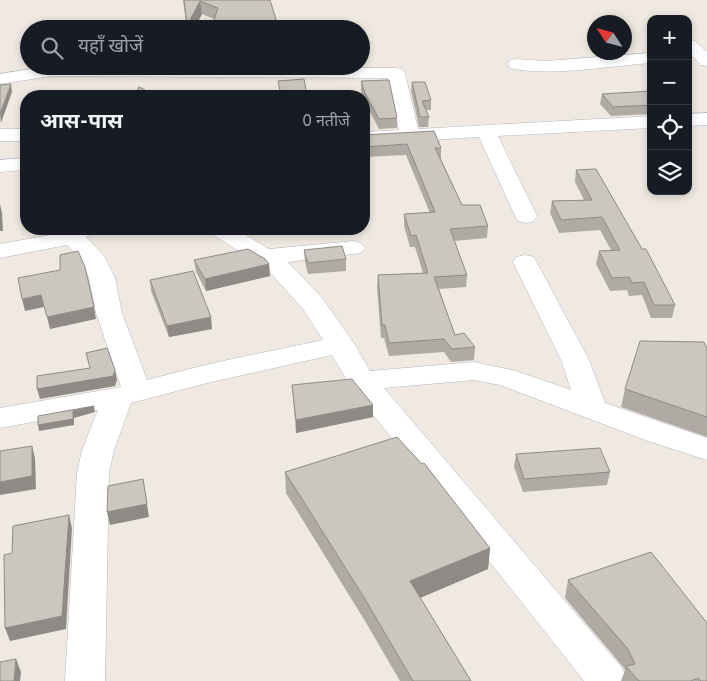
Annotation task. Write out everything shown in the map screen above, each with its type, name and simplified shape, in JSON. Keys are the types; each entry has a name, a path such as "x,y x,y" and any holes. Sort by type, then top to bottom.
{"street":[{"path":"632,49 647,48"},
{"path":"587,53 538,58 516,64 546,66 625,60"},
{"path":"632,59 647,58"},
{"path":"370,73 396,73 410,135"},
{"path":"0,79 23,75"},
{"path":"692,120 707,119"},
{"path":"370,138 647,122"},
{"path":"486,131 526,216"},
{"path":"0,135 20,135"},
{"path":"0,166 20,164"},
{"path":"0,251 56,241 71,235"},
{"path":"80,235 102,278 128,394 98,450 92,473 85,681"},
{"path":"229,235 276,264 314,305 362,381 608,681"},
{"path":"264,257 353,248"},
{"path":"525,262 575,360 592,409"},
{"path":"0,418 128,394 209,373 341,345"},
{"path":"362,381 474,371 506,377 707,449"}],"building":[{"path":"184,0 270,0 276,20 214,20 218,8 200,1 190,20 186,20"},
{"path":"304,79 306,90 280,90 278,81"},
{"path":"389,80 397,118 379,119 370,102 370,90 364,90 361,81"},
{"path":"412,82 425,82 431,100 422,101 429,117 420,117"},
{"path":"11,84 0,114 0,85"},
{"path":"647,91 647,105 613,107 602,94"},
{"path":"434,131 441,148 435,148 462,205 480,205 488,226 450,229 467,275 434,277 455,335 464,333 475,347 452,349 444,339 389,343 385,325 382,325 378,275 428,273 416,235 411,236 404,214 435,212 407,144 370,147 370,135"},
{"path":"596,169 642,249 646,249 675,305 654,305 644,282 632,283 629,277 612,278 599,251 620,250 602,217 561,220 552,201 592,200 576,170"},
{"path":"342,246 346,259 308,263 304,250"},
{"path":"248,249 265,259 269,264 205,279 194,260"},
{"path":"78,251 85,267 94,307 47,317 41,295 22,299 18,278 60,270 60,255"},
{"path":"193,271 211,317 167,326 150,280"},
{"path":"640,341 704,342 707,348 707,417 625,389"},
{"path":"107,348 115,370 113,376 37,389 37,376 90,368 86,353"},
{"path":"352,379 373,405 296,420 292,385"},
{"path":"94,406 73,411 73,419 38,425 38,416"},
{"path":"397,437 422,464 424,463 490,548 410,581 471,681 413,681 365,599 285,472"},
{"path":"32,446 32,476 0,482 0,451"},
{"path":"600,448 610,472 524,479 516,454"},
{"path":"143,479 147,504 107,512 108,486"},
{"path":"69,515 62,616 5,628 4,555 12,553 13,526"},
{"path":"651,552 707,623 707,681 701,681 698,678 691,681 639,681 626,666 635,664 628,649 568,580"},
{"path":"16,659 14,681 0,681 0,662"}]}
